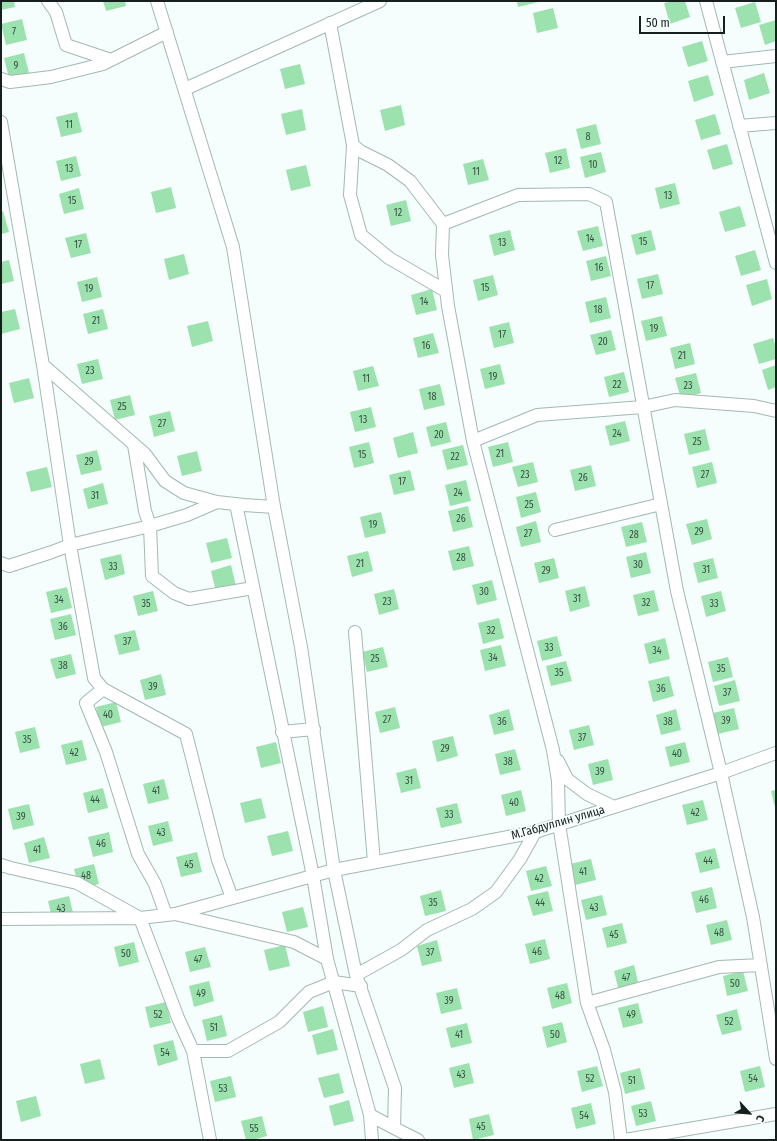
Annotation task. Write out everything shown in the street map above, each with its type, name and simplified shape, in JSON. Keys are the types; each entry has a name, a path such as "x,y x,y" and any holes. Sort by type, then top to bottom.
{"street":[{"path":"48,1 56,12 66,45 111,60"},
{"path":"157,1 233,247 274,507 302,647 334,870 356,975 395,1088 394,1128"},
{"path":"184,89 380,1"},
{"path":"706,1 776,263"},
{"path":"330,23 353,145 350,195 361,235 389,258 446,291"},
{"path":"1,79 10,82 51,77 103,64 167,32"},
{"path":"722,62 776,56"},
{"path":"1,122 4,154 43,365 70,545 94,678 103,689 186,734 218,860 232,898"},
{"path":"739,126 776,123"},
{"path":"353,145 360,152 388,164 410,181 443,224 442,255 446,291 473,441 553,750 558,781 559,824 587,1003 604,1050 615,1092 621,1140"},
{"path":"443,224 518,195 589,194 606,202 677,591 721,773 753,917 776,1059"},
{"path":"43,365 144,454 165,481 184,493 217,502 274,507"},
{"path":"473,441 537,415 643,407 675,400 754,406 776,411"},
{"path":"134,445 145,511 150,526 152,576 174,593 188,599 253,588"},
{"path":"1,563 9,566 70,545 150,526 187,515 217,502"},
{"path":"236,504 313,876 327,960 370,1114 372,1140"},
{"path":"555,530 661,504"},
{"path":"355,632 374,862"},
{"path":"103,689 86,703 106,752 138,854 170,915"},
{"path":"282,732 314,729"},
{"path":"553,750 567,779 587,794 614,807"},
{"name":"М.Габдуллин улица","path":"170,915 334,870 535,832 721,773 776,753"},
{"path":"356,975 401,950 427,930 472,909 496,892 520,859 535,832"},
{"path":"1,865 77,883 140,918 178,1018 193,1051 210,1140"},
{"path":"2,918 140,918 170,915 294,942 327,960"},
{"path":"587,1003 720,967 761,966"},
{"path":"193,1051 228,1051 280,1022 309,992 334,982 361,986"},
{"path":"370,1114 418,1140"},
{"path":"625,1140 776,1114"}],"building":[{"path":"1,1 14,1 15,7 1,10"},
{"path":"103,1 125,1 126,6 106,11"},
{"path":"517,1 538,1 538,2 518,7"},
{"path":"672,1 685,1 690,17 670,24 664,3"},
{"path":"755,2 761,22 741,28 735,8"},
{"path":"553,8 558,28 537,33 533,13"},
{"path":"22,19 27,40 6,45 1,24"},
{"path":"776,20 776,41 765,45 759,25"},
{"path":"702,41 708,61 688,67 682,47"},
{"path":"24,53 29,73 9,78 4,58"},
{"path":"300,64 305,84 285,89 280,69"},
{"path":"764,73 770,93 749,100 744,80"},
{"path":"708,75 714,95 694,102 688,81"},
{"path":"401,105 405,125 385,131 380,110"},
{"path":"302,109 306,130 286,135 281,114"},
{"path":"77,112 82,132 61,137 56,117"},
{"path":"715,114 721,134 701,140 695,120"},
{"path":"596,124 601,144 581,149 576,129"},
{"path":"727,144 733,164 713,170 707,150"},
{"path":"566,148 570,168 550,173 545,153"},
{"path":"601,152 606,172 585,178 580,157"},
{"path":"76,156 81,176 61,181 56,161"},
{"path":"483,159 489,180 468,185 463,164"},
{"path":"306,165 311,186 291,191 286,170"},
{"path":"675,183 680,204 660,209 655,188"},
{"path":"171,187 176,208 156,213 151,192"},
{"path":"79,188 84,209 64,214 59,194"},
{"path":"406,200 411,221 391,226 386,205"},
{"path":"740,206 746,226 725,232 719,212"},
{"path":"3,211 9,232 1,234 1,212"},
{"path":"598,226 603,246 583,251 577,231"},
{"path":"510,230 515,250 494,256 489,235"},
{"path":"651,230 656,250 636,255 631,235"},
{"path":"86,233 91,253 71,258 65,238"},
{"path":"755,250 761,270 741,276 735,256"},
{"path":"184,254 189,274 169,280 164,259"},
{"path":"606,256 611,276 591,281 586,261"},
{"path":"9,260 14,281 1,284 1,262"},
{"path":"658,274 663,294 642,299 637,279"},
{"path":"493,275 498,295 478,301 473,280"},
{"path":"97,277 102,297 82,302 77,282"},
{"path":"767,279 772,299 752,306 746,285"},
{"path":"432,289 437,310 416,315 411,295"},
{"path":"606,297 611,318 590,323 585,302"},
{"path":"15,309 20,329 1,334 1,312"},
{"path":"103,309 108,329 88,334 83,314"},
{"path":"662,316 667,336 646,341 641,321"},
{"path":"208,321 213,341 192,347 187,326"},
{"path":"509,322 514,343 494,348 489,327"},
{"path":"611,330 616,350 596,355 590,335"},
{"path":"433,333 439,353 418,358 413,338"},
{"path":"773,338 776,347 776,359 759,364 753,344"},
{"path":"690,343 695,364 675,369 670,348"},
{"path":"98,359 103,379 82,384 77,364"},
{"path":"500,364 505,384 485,389 480,369"},
{"path":"776,365 776,387 768,390 762,370"},
{"path":"373,366 379,386 358,391 353,371"},
{"path":"624,372 629,392 609,397 604,377"},
{"path":"696,373 701,393 681,399 675,378"},
{"path":"29,378 34,398 14,403 9,383"},
{"path":"440,384 445,405 424,410 419,389"},
{"path":"130,395 135,415 115,420 110,400"},
{"path":"371,407 376,427 355,432 350,412"},
{"path":"170,411 175,431 154,437 149,416"},
{"path":"625,421 630,441 610,446 605,426"},
{"path":"446,422 451,442 431,447 426,427"},
{"path":"705,429 710,450 689,455 684,434"},
{"path":"413,432 418,453 398,458 393,438"},
{"path":"369,442 374,463 354,468 349,447"},
{"path":"508,442 513,462 493,467 488,447"},
{"path":"463,445 468,465 447,470 442,450"},
{"path":"97,450 102,470 81,475 76,455"},
{"path":"197,451 202,471 182,476 177,456"},
{"path":"533,462 538,482 518,487 512,467"},
{"path":"712,462 717,483 697,488 692,467"},
{"path":"591,465 596,486 575,491 570,470"},
{"path":"47,467 52,487 31,492 26,472"},
{"path":"410,470 415,490 394,495 389,475"},
{"path":"466,480 471,501 450,506 445,485"},
{"path":"103,483 108,504 88,509 83,489"},
{"path":"536,492 541,512 521,518 516,497"},
{"path":"468,506 473,527 453,532 448,511"},
{"path":"381,512 386,533 365,538 360,517"},
{"path":"707,519 712,539 692,545 686,524"},
{"path":"536,521 541,542 521,547 516,527"},
{"path":"642,522 647,542 626,547 621,527"},
{"path":"227,538 232,558 211,563 206,543"},
{"path":"469,546 474,566 453,571 448,551"},
{"path":"368,551 373,571 352,577 347,556"},
{"path":"646,552 651,573 631,578 626,557"},
{"path":"121,554 125,574 105,580 100,559"},
{"path":"554,558 559,578 539,583 534,563"},
{"path":"713,558 718,578 698,583 693,563"},
{"path":"231,565 236,586 216,591 211,571"},
{"path":"492,580 497,600 477,605 472,585"},
{"path":"585,586 590,606 570,612 565,591"},
{"path":"67,587 72,608 51,613 46,592"},
{"path":"394,589 399,609 379,615 374,594"},
{"path":"654,590 659,611 638,616 633,595"},
{"path":"153,591 158,611 138,616 133,596"},
{"path":"721,591 726,611 706,617 701,596"},
{"path":"71,614 76,635 55,640 50,619"},
{"path":"499,618 504,638 483,644 478,623"},
{"path":"135,630 140,650 119,655 114,635"},
{"path":"557,636 562,656 542,661 537,641"},
{"path":"665,638 670,659 649,664 644,644"},
{"path":"501,645 506,666 485,671 480,650"},
{"path":"383,647 388,667 367,672 362,652"},
{"path":"71,654 76,674 56,679 50,659"},
{"path":"728,657 733,677 713,682 708,662"},
{"path":"566,661 572,681 551,686 546,666"},
{"path":"161,674 166,695 145,700 140,680"},
{"path":"669,676 674,696 653,702 648,681"},
{"path":"735,680 740,701 719,706 714,686"},
{"path":"116,702 121,722 101,727 96,707"},
{"path":"395,707 400,728 380,733 375,712"},
{"path":"734,708 739,729 718,734 713,713"},
{"path":"509,709 514,730 494,735 489,715"},
{"path":"676,709 681,730 661,735 656,715"},
{"path":"589,725 594,745 574,750 569,730"},
{"path":"35,727 40,748 20,753 15,732"},
{"path":"453,736 458,756 437,762 432,741"},
{"path":"82,740 87,760 66,765 61,745"},
{"path":"276,742 281,763 261,768 256,747"},
{"path":"685,742 690,762 670,767 665,747"},
{"path":"515,749 521,770 500,775 495,754"},
{"path":"608,759 613,780 593,785 588,764"},
{"path":"416,768 421,788 401,793 396,773"},
{"path":"164,779 169,799 148,804 143,784"},
{"path":"103,788 108,808 88,813 83,793"},
{"path":"521,790 526,811 506,816 501,795"},
{"path":"776,790 776,807 775,807 771,791"},
{"path":"261,798 266,818 245,823 240,803"},
{"path":"703,800 708,820 687,825 682,805"},
{"path":"457,803 462,823 441,828 436,808"},
{"path":"29,804 34,825 13,830 8,809"},
{"path":"168,821 173,841 153,846 148,826"},
{"path":"288,831 293,851 272,856 267,836"},
{"path":"109,832 113,852 93,857 88,837"},
{"path":"44,837 50,858 29,863 24,843"},
{"path":"715,848 720,868 700,873 695,853"},
{"path":"197,852 202,872 181,877 176,857"},
{"path":"591,859 596,880 575,885 570,864"},
{"path":"94,864 99,884 79,889 74,869"},
{"path":"546,866 552,886 531,891 526,871"},
{"path":"712,887 717,908 696,913 691,892"},
{"path":"441,890 446,911 425,916 420,896"},
{"path":"548,891 553,911 533,916 527,896"},
{"path":"602,895 607,915 586,920 581,900"},
{"path":"69,896 74,917 53,922 48,901"},
{"path":"303,907 308,927 287,932 282,912"},
{"path":"727,920 732,940 711,945 706,925"},
{"path":"622,923 627,943 607,948 602,928"},
{"path":"545,939 550,959 530,964 525,944"},
{"path":"437,940 442,961 422,966 417,946"},
{"path":"134,942 139,962 119,967 114,947"},
{"path":"285,945 290,966 269,971 264,950"},
{"path":"205,947 211,967 190,972 185,952"},
{"path":"634,965 639,986 619,991 614,971"},
{"path":"743,971 748,991 727,996 723,976"},
{"path":"209,981 214,1001 194,1007 189,986"},
{"path":"567,983 572,1003 552,1009 547,988"},
{"path":"457,988 462,1009 441,1014 436,993"},
{"path":"166,1002 171,1023 150,1028 145,1007"},
{"path":"638,1003 643,1023 623,1028 618,1008"},
{"path":"323,1006 328,1027 308,1032 303,1012"},
{"path":"737,1009 742,1030 722,1035 716,1015"},
{"path":"222,1015 227,1036 207,1041 202,1020"},
{"path":"562,1022 567,1042 547,1048 542,1027"},
{"path":"467,1023 472,1043 451,1048 446,1028"},
{"path":"333,1029 338,1050 317,1055 312,1035"},
{"path":"173,1040 178,1060 158,1066 153,1045"},
{"path":"100,1059 105,1079 85,1084 80,1064"},
{"path":"469,1063 474,1083 454,1088 449,1068"},
{"path":"597,1066 603,1086 582,1092 577,1071"},
{"path":"760,1066 765,1087 745,1092 740,1071"},
{"path":"640,1068 645,1089 625,1094 620,1073"},
{"path":"339,1073 344,1093 324,1098 318,1078"},
{"path":"231,1076 236,1097 215,1102 210,1081"},
{"path":"36,1096 41,1116 21,1122 16,1101"},
{"path":"349,1100 354,1121 334,1126 329,1106"},
{"path":"651,1101 656,1121 636,1126 631,1106"},
{"path":"591,1103 596,1124 576,1129 571,1108"},
{"path":"489,1114 494,1135 473,1140 469,1119"},
{"path":"262,1116 267,1136 253,1140 246,1140 241,1121"}]}
